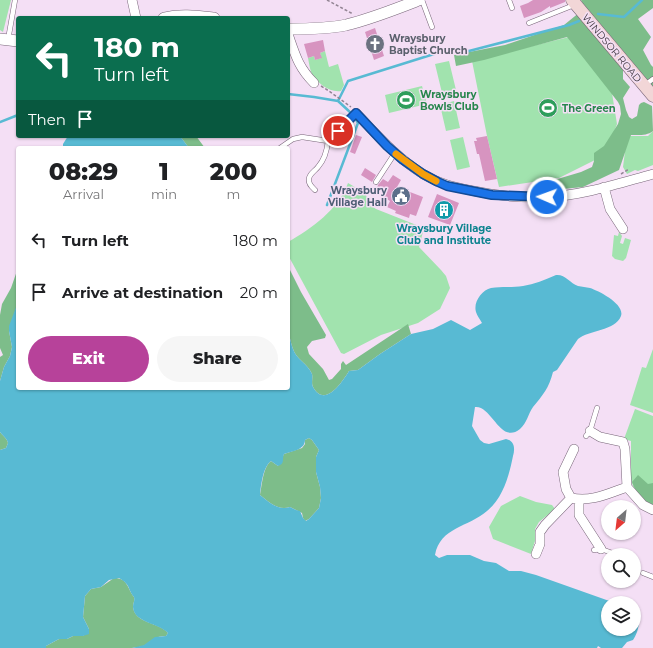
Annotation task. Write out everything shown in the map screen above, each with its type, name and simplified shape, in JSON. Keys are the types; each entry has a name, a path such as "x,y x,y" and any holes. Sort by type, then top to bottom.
{"main road":[{"name":"WINDSOR ROAD","path":"574,2 648,82 653,96"}],"street":[{"path":"132,0 136,16"},
{"path":"290,29 314,29 346,25 420,0"},
{"path":"175,16 201,16"},
{"path":"290,40 297,59 305,74 314,83"},
{"path":"356,113 395,153 423,174 442,184 492,195 547,197 592,190 653,174"},
{"path":"604,187 610,209 623,229"},
{"path":"588,434 622,442 625,450 627,487 643,505 653,510"},
{"path":"574,449 563,472 566,489 575,498 583,500 600,497 627,487"},
{"path":"540,549 540,532 545,524 575,498"},
{"path":"575,498 579,515 598,550"}],"lane":[{"path":"8,40 16,0"},
{"path":"420,0 432,27"},
{"path":"509,0 512,8"},
{"path":"529,23 574,2"},
{"path":"315,190 308,180 309,176 324,158 327,151 328,141 356,113"},
{"path":"283,146 293,139 302,137 328,141"},
{"path":"376,182 395,153"},
{"path":"588,434 598,408"},
{"path":"643,573 653,577"}],"path":[{"path":"327,0 364,19"},
{"path":"314,83 335,94 356,113"}],"green space":[{"path":"0,0 11,0 3,32 0,30"},
{"path":"581,0 653,0 653,8 638,19 651,37 643,50 653,67 653,89 623,67 623,79 630,87 623,98 629,117 632,119 637,116 639,105 641,103 644,102 652,106 653,131 651,133 631,135 619,170 583,187 543,191 534,186 581,172 592,167 594,153 604,146 618,124 621,114 618,102 567,37 484,60 456,66 454,55 505,45 564,25 585,8"},
{"name":"The Green","path":"569,37 612,93 617,124 605,155 559,178 499,187 472,61"},
{"path":"325,51 329,67 338,64 344,85 341,91 324,87 317,81 311,72 308,58 314,56 315,60 321,58 320,53"},
{"path":"449,61 456,90 442,93 435,64"},
{"name":"Wraysbury Bowls Club","path":"422,86 427,104 389,113 385,95"},
{"path":"454,101 460,128 446,131 440,105"},
{"path":"653,131 653,165 627,174 623,167 627,136 648,136"},
{"path":"463,137 470,167 457,170 450,140"},
{"path":"182,138 198,138 204,146 188,146"},
{"path":"348,183 365,193 370,205 376,209 424,228 419,247 446,276 450,288 440,309 418,323 381,335 344,354 341,353 290,259 290,241 306,231 331,210 344,192"},
{"path":"619,232 622,236 620,243 623,244 625,238 631,240 626,258 623,261 615,259 612,256 614,235 618,236"},
{"path":"290,270 326,335 325,338 312,341 307,347 309,354 323,369 329,380 332,379 341,369 341,364 343,361 346,365 408,324 411,334 358,370 349,371 343,381 333,391 323,395 318,393 313,387 312,374 310,370 297,356 290,339"},
{"path":"16,274 16,308 9,331 12,347 0,381 0,357 3,355 0,348 0,315 2,304 11,288"},
{"path":"653,349 653,413 630,405 642,367 646,368"},
{"path":"635,409 653,416 653,505 634,489 631,480 631,441 624,439"},
{"path":"0,432 6,438 8,443 6,448 0,450"},
{"path":"309,438 319,450 316,457 316,472 321,498 319,508 309,519 305,521 302,513 290,507 278,507 260,495 263,476 268,464 271,461 278,466 284,454 302,448 305,444 305,440"},
{"path":"638,475 648,484 653,483 653,505 643,499 632,482"},
{"path":"520,496 536,502 552,505 555,509 539,522 535,529 535,541 531,554 493,539 489,527 501,506"},
{"path":"114,578 119,578 127,584 134,597 133,607 138,617 164,629 168,633 166,636 157,638 144,646 132,648 46,648 46,646 59,639 67,639 73,636 83,636 89,629 83,617 85,596 91,589 101,587"}],"water":[{"path":"67,138 182,138 188,146 63,146"},
{"path":"559,275 565,277 575,285 590,288 605,295 619,307 621,316 613,325 578,339 557,370 553,372 550,383 520,429 513,433 507,432 501,429 481,408 475,407 472,426 480,440 489,444 506,439 513,443 514,451 510,471 501,493 493,506 480,516 449,533 438,546 435,555 439,558 447,555 470,555 484,561 496,563 509,571 521,571 536,575 601,598 601,636 635,636 633,640 627,642 622,648 601,648 598,646 597,648 132,648 144,645 155,637 166,636 168,633 159,627 142,620 134,612 134,597 127,585 119,578 109,580 101,587 91,589 85,596 83,617 89,629 89,634 83,636 73,636 67,639 59,639 46,646 46,648 0,648 0,450 6,448 8,443 6,438 0,432 0,381 12,347 9,326 16,307 16,390 290,390 290,339 295,353 308,367 312,374 313,387 318,393 323,395 333,391 343,381 349,371 358,370 411,334 433,329 451,320 470,330 482,323 476,313 475,308 479,297 484,291 495,287 523,286","holes":["309,438 319,450 316,457 316,472 321,498 319,508 309,519 306,521 300,511 290,507 278,507 260,495 263,476 266,467 271,461 278,466 280,465 284,454 300,448 303,446 305,440"]}],"building":[{"path":"533,0 565,0 565,2 550,8 550,6 541,12 524,18 520,6"},
{"name":"Wraysbury Baptist Church","path":"375,28 384,56 374,60 365,32"},
{"path":"323,40 325,51 320,53 322,58 315,60 314,56 308,58 304,44"},
{"path":"356,135 362,137 355,154 350,152"},
{"path":"487,136 497,179 485,181 479,154 477,154 474,141 477,141 476,138"},
{"path":"365,168 376,175 372,182 361,175"},
{"name":"Wraysbury Village Hall","path":"393,175 401,180 397,187 423,197 416,216 410,214 409,218 395,213 396,211 387,207 390,201 380,195 383,191 377,188 378,185 383,179 388,182"},
{"name":"Wraysbury Village Club and Institute","path":"437,194 459,203 450,225 428,217"}],"waterway":[{"path":"598,14 624,17 642,0"},
{"path":"338,101 348,81 450,49 469,51 569,25 579,21"},
{"path":"290,94 338,101 351,113"},
{"path":"0,122 16,116"},
{"path":"327,205 358,123 355,118"}],"slow traffic":[{"path":"396,154 423,174 436,181"}],"place":[{"name":"Wraysbury Baptist Church","path":"375,44"},
{"name":"Wraysbury Bowls Club","path":"406,100"},
{"name":"The Green","path":"548,108"},
{"name":"Wraysbury Village Hall","path":"401,196"},
{"name":"Wraysbury Village Club and Institute","path":"444,210"}],"route":[{"path":"338,131 356,113 387,146 403,160 423,174 447,186 492,195 547,197"}]}
